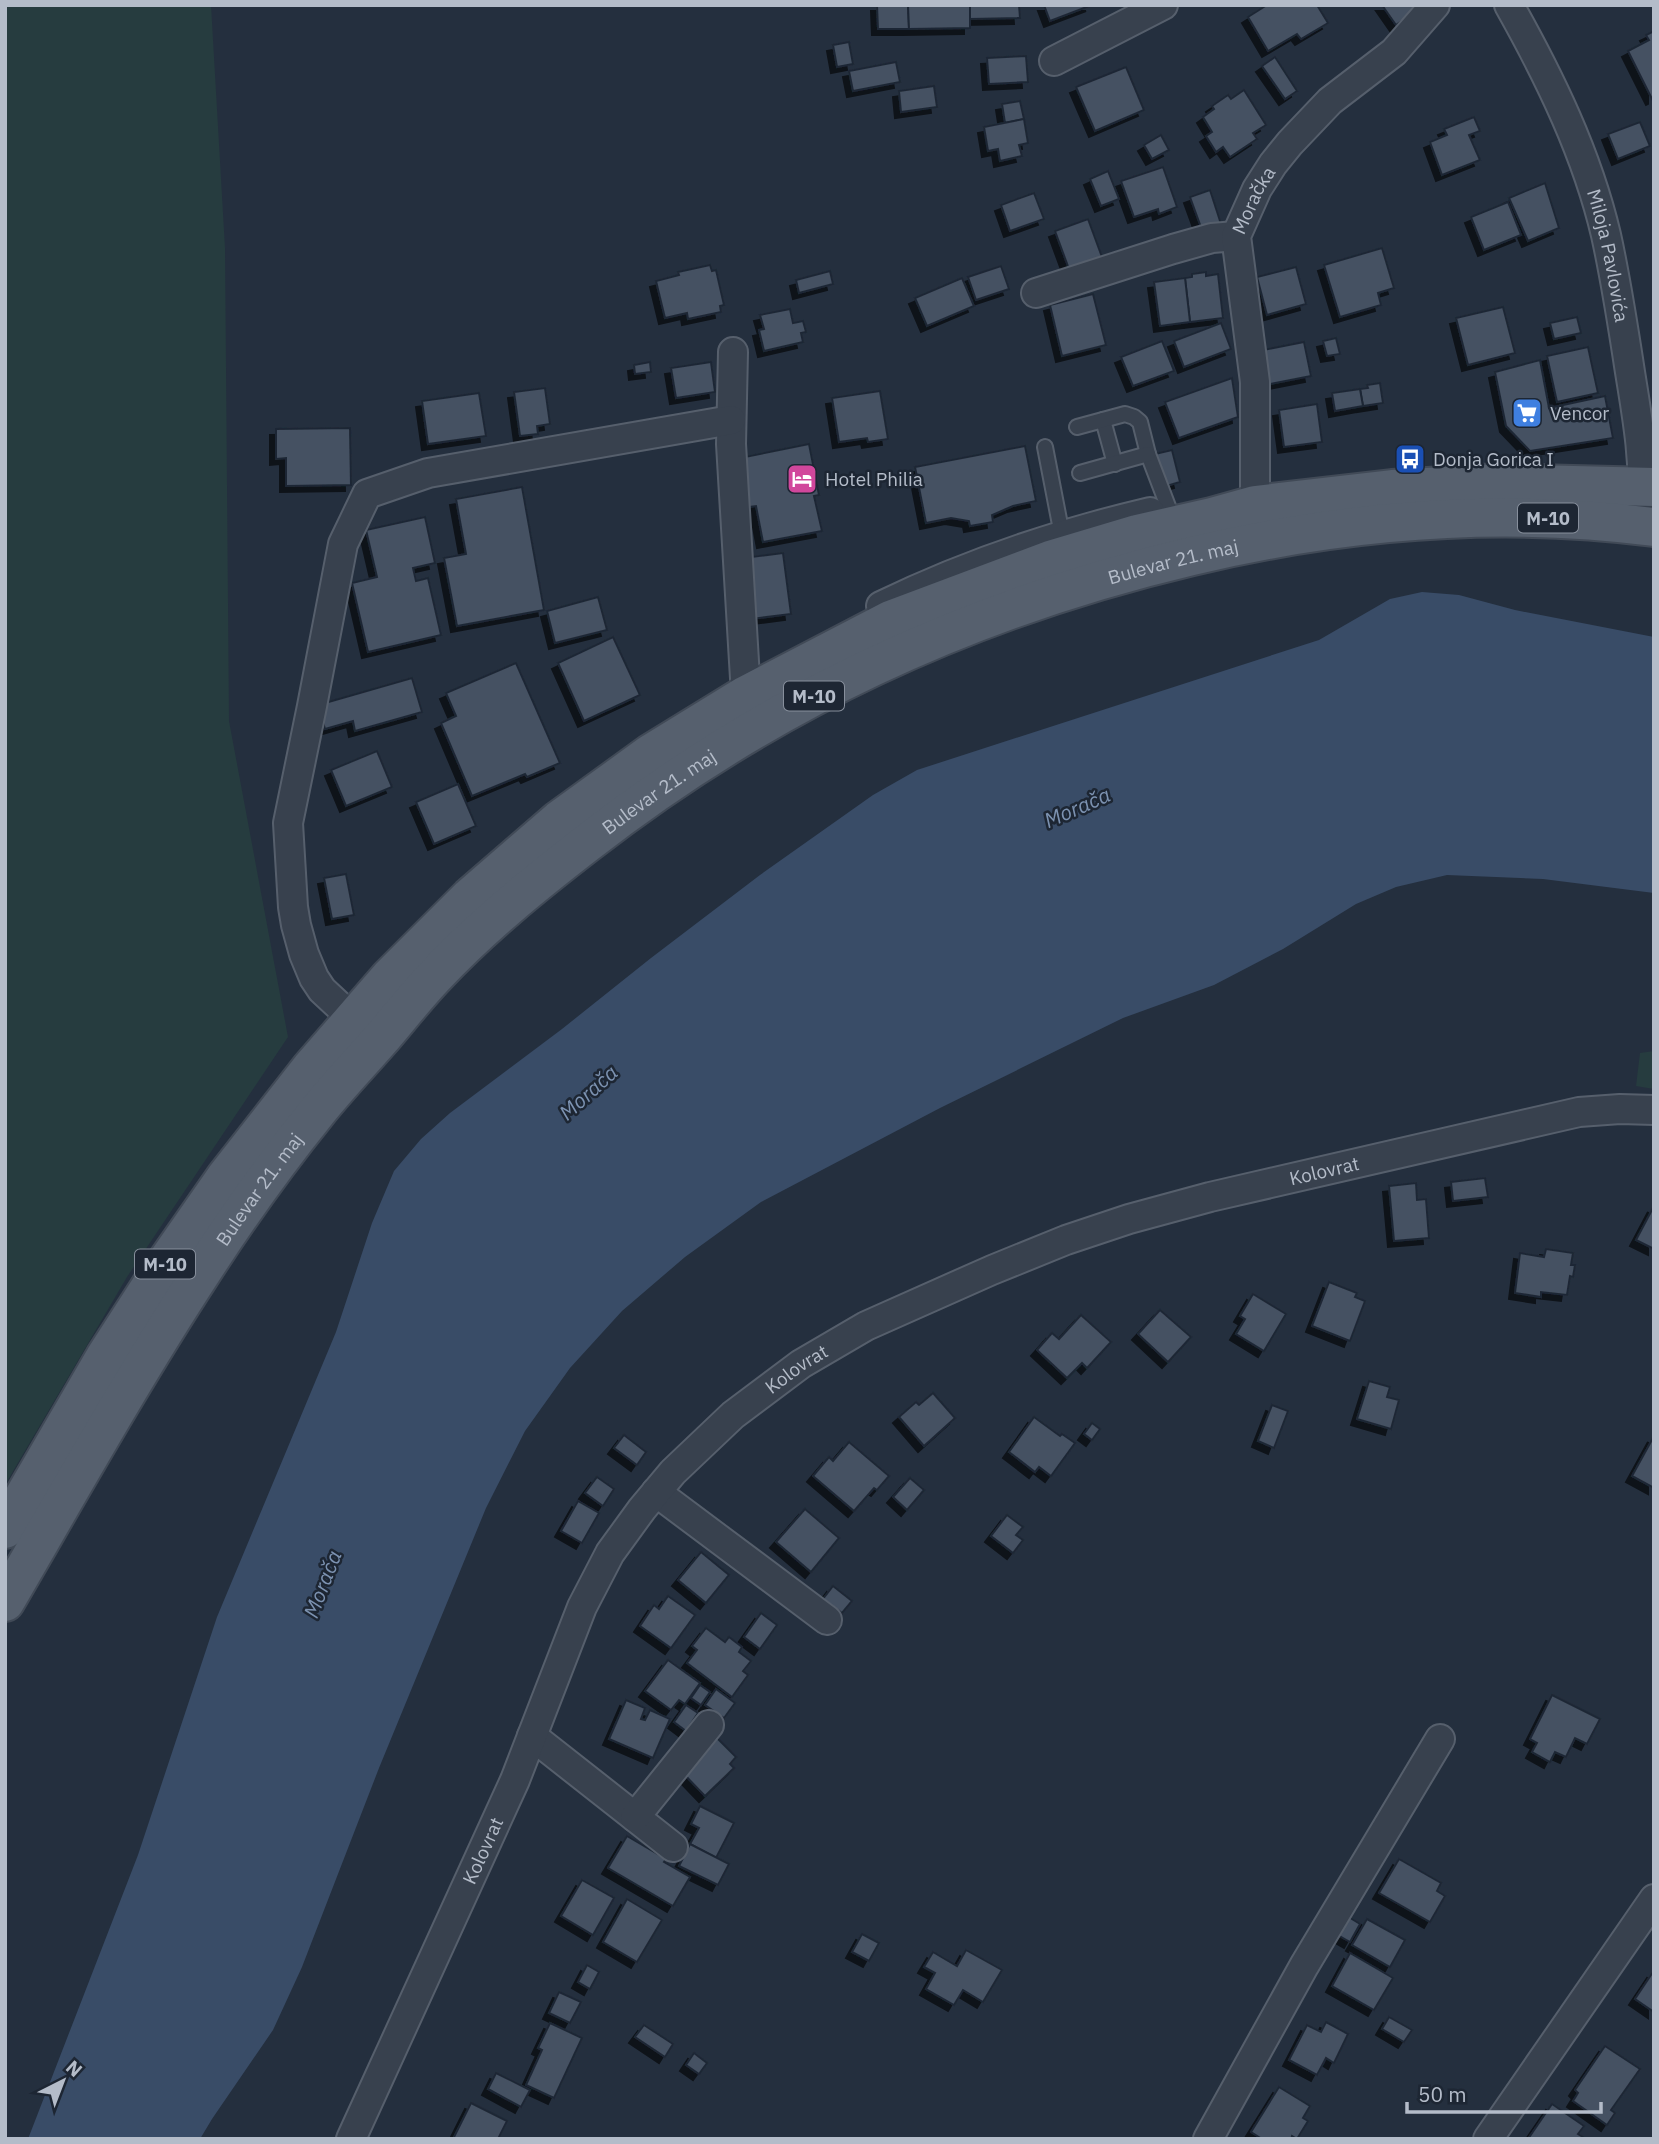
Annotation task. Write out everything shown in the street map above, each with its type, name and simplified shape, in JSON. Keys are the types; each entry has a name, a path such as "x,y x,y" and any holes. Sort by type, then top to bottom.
{"main road":[{"name":"Bulevar 21. maj","path":"5,1602 202,1271 318,1110 365,1031 390,977 470,897 559,820 746,685 924,606 1050,560 1137,534 1255,505 1437,485 1535,483 1648,486"},
{"name":"Bulevar 21. maj","path":"5,1529 105,1357 163,1267 271,1117 365,1031 425,987 472,938 545,874 631,809 718,750 845,679 950,632 1083,584 1224,548 1306,533 1396,522 1493,516 1647,526"}],"street":[{"path":"1054,61 1163,5"},
{"name":"Moračka","path":"1255,505 1255,382 1236,236 1257,189 1273,163 1290,143 1330,101 1394,51 1434,5"},
{"name":"Miloja Pavlovića","path":"1509,5 1561,105 1600,212 1622,319 1648,486 1647,526"},
{"path":"1036,293 1172,249 1212,238 1236,236"},
{"path":"733,352 731,444 746,685"},
{"path":"365,1031 322,990 304,954 293,907 288,822 343,544 367,494 428,473 731,420"},
{"path":"746,685 798,647 902,596 990,559 1062,535 1169,509 1197,511 1212,517"},
{"name":"Kolovrat","path":"351,2139 515,1780 588,1596 610,1553 656,1492 697,1447 766,1388 833,1343 866,1326 992,1270 1066,1240 1129,1219 1210,1197 1579,1112 1654,1110"},
{"path":"656,1492 827,1620"},
{"path":"635,1817 709,1725"},
{"path":"532,1736 673,1847"},
{"path":"1208,2139 1304,1966 1440,1739"},
{"path":"1488,2139 1654,1899"}],"lane":[{"path":"1077,427 1125,414 1140,422 1148,454 1169,509"},
{"path":"1103,420 1115,464"},
{"path":"1045,447 1062,535"},
{"path":"1080,473 1148,454"}],"green space":[{"path":"5,5 211,5 225,248 229,721 288,1037 127,1277 5,1485"},
{"path":"1654,1051 1654,1089 1636,1086 1640,1053"}],"water":[{"name":"Morača","path":"1422,592 1459,595 1515,610 1654,637 1654,893 1543,879 1447,875 1396,887 1356,904 1283,949 1214,985 1123,1018 940,1108 761,1202 685,1257 622,1311 570,1368 525,1431 486,1508 379,1768 302,1967 273,2030 200,2139 28,2139 138,1855 217,1617 336,1332 372,1223 394,1171 421,1139 450,1113 760,875 873,795 917,770 1319,640 1390,599"}],"building":[{"path":"877,5 908,5 909,29 878,29"},
{"path":"908,5 970,5 970,28 909,29"},
{"path":"970,5 1019,5 1020,18 970,19"},
{"path":"1044,5 1092,5 1050,21"},
{"path":"1267,5 1317,5 1328,23 1301,39 1297,34 1268,51 1248,17"},
{"path":"1382,5 1415,5 1418,9 1396,25"},
{"path":"1654,31 1652,99 1628,51 1649,40 1646,35"},
{"path":"849,42 853,64 837,67 833,45"},
{"path":"1026,56 1028,82 989,84 987,58"},
{"path":"1275,57 1297,91 1285,99 1262,66"},
{"path":"896,62 900,82 853,91 849,71"},
{"path":"1126,67 1144,110 1095,131 1076,87"},
{"path":"934,86 937,107 901,112 899,91"},
{"path":"1244,90 1266,125 1253,133 1257,139 1230,157 1223,147 1216,152 1206,136 1212,132 1203,117 1214,109 1212,106 1228,95 1231,99"},
{"path":"1020,101 1024,119 1005,123 1002,104"},
{"path":"1474,117 1480,131 1469,135 1480,160 1442,175 1430,142 1447,135 1444,129"},
{"path":"1024,119 1028,143 1019,145 1022,156 1000,161 998,149 988,151 984,127"},
{"path":"1640,122 1650,146 1618,159 1608,134"},
{"path":"1161,135 1169,150 1152,159 1144,145"},
{"path":"1163,167 1177,207 1159,214 1158,209 1134,217 1121,181"},
{"path":"1108,171 1119,199 1101,206 1090,179"},
{"path":"1545,183 1559,228 1528,241 1509,198"},
{"path":"1210,190 1221,224 1202,230 1190,197"},
{"path":"1034,193 1044,219 1010,231 1001,205"},
{"path":"1508,202 1521,235 1484,250 1471,217"},
{"path":"1088,219 1102,257 1069,269 1055,231"},
{"path":"1382,248 1394,288 1378,293 1381,305 1340,317 1324,265"},
{"path":"710,265 712,271 716,270 724,305 720,306 721,312 688,319 687,313 665,318 656,281 679,275 678,272"},
{"path":"1001,266 1009,289 976,300 968,277"},
{"path":"1296,267 1306,304 1267,315 1257,277"},
{"path":"830,271 833,284 799,293 796,280"},
{"path":"1206,272 1206,276 1218,274 1223,318 1190,322 1185,278"},
{"path":"962,278 974,306 927,326 915,298"},
{"path":"1185,278 1190,322 1160,326 1154,282"},
{"path":"1093,294 1106,345 1062,356 1050,305"},
{"path":"1503,307 1515,353 1468,365 1456,318"},
{"path":"790,309 793,323 803,321 806,332 801,333 803,342 764,351 759,330 764,329 760,315"},
{"path":"1577,317 1581,333 1554,339 1550,323"},
{"path":"1221,323 1231,349 1184,367 1174,341"},
{"path":"1336,338 1340,354 1327,356 1323,341"},
{"path":"1162,341 1174,371 1133,386 1121,357"},
{"path":"1304,342 1311,376 1270,384 1263,350"},
{"path":"1588,347 1598,393 1557,402 1547,356"},
{"path":"1540,360 1549,408 1605,396 1613,438 1530,451 1506,426 1495,372"},
{"path":"650,362 651,372 635,374 634,365"},
{"path":"711,362 715,392 676,398 671,368"},
{"path":"1232,378 1238,417 1179,438 1165,402"},
{"path":"1380,383 1383,403 1363,406 1360,389"},
{"path":"545,388 550,424 537,426 538,434 520,436 514,392"},
{"path":"1360,389 1363,406 1335,411 1332,393"},
{"path":"880,391 888,439 868,442 867,438 839,442 832,398"},
{"path":"479,393 486,436 428,444 422,401"},
{"path":"1317,404 1322,442 1284,447 1279,410"},
{"path":"350,428 351,485 286,486 286,458 276,459 276,429"},
{"path":"809,444 819,495 814,496 822,531 763,542 756,506 749,507 740,458"},
{"path":"1025,446 1036,501 1013,506 992,515 993,522 970,526 969,521 951,518 926,523 915,467"},
{"path":"1172,450 1180,482 1163,487 1155,454"},
{"path":"522,487 544,610 457,626 444,558 466,554 456,499"},
{"path":"425,517 435,563 413,568 416,581 428,578 441,635 368,652 352,583 377,577 366,530"},
{"path":"783,553 791,614 751,619 743,558"},
{"path":"598,597 607,630 555,643 547,611"},
{"path":"613,637 640,695 584,721 558,663"},
{"path":"516,663 560,763 472,796 441,723 456,716 446,693"},
{"path":"412,678 422,712 355,731 353,721 325,729 318,705"},
{"path":"377,751 392,787 346,806 331,770"},
{"path":"458,784 476,826 434,844 416,802"},
{"path":"346,874 354,915 332,919 324,878"},
{"path":"1485,1178 1488,1197 1453,1201 1451,1182"},
{"path":"1416,1183 1417,1200 1426,1199 1429,1238 1394,1241 1389,1186"},
{"path":"1654,1206 1654,1249 1636,1240"},
{"path":"1546,1249 1573,1253 1571,1265 1575,1265 1567,1295 1541,1292 1541,1297 1515,1293 1520,1253 1544,1257"},
{"path":"1329,1282 1357,1293 1355,1297 1365,1301 1350,1341 1312,1326"},
{"path":"1253,1294 1286,1314 1264,1351 1236,1334 1245,1319 1240,1316"},
{"path":"1160,1310 1191,1337 1168,1362 1138,1334"},
{"path":"1081,1315 1111,1342 1087,1368 1082,1363 1067,1378 1037,1350 1052,1333 1059,1339"},
{"path":"1369,1381 1390,1387 1387,1397 1399,1400 1391,1429 1357,1419"},
{"path":"933,1393 955,1418 924,1446 899,1417 916,1402 919,1405"},
{"path":"1272,1405 1288,1411 1274,1448 1258,1441"},
{"path":"1034,1417 1060,1436 1062,1434 1075,1443 1051,1476 1039,1467 1035,1472 1009,1452"},
{"path":"1092,1423 1100,1429 1092,1440 1084,1434"},
{"path":"624,1435 646,1452 637,1465 614,1448"},
{"path":"1654,1436 1654,1488 1632,1476"},
{"path":"849,1442 889,1476 877,1490 874,1488 854,1511 813,1476 829,1457 833,1461"},
{"path":"597,1477 614,1489 603,1506 585,1493"},
{"path":"910,1478 924,1490 907,1510 893,1497"},
{"path":"578,1501 599,1513 582,1543 561,1531"},
{"path":"805,1509 839,1538 811,1572 776,1542"},
{"path":"1007,1515 1023,1527 1016,1535 1023,1540 1013,1553 991,1536"},
{"path":"701,1552 729,1575 706,1603 678,1580"},
{"path":"833,1586 852,1601 842,1613 823,1599"},
{"path":"668,1596 695,1615 671,1648 640,1626 654,1605 659,1609"},
{"path":"761,1613 777,1625 760,1649 744,1637"},
{"path":"706,1628 725,1642 729,1637 742,1647 739,1652 751,1661 743,1671 748,1675 732,1697 687,1663 697,1650 692,1646"},
{"path":"668,1660 700,1683 685,1704 679,1700 671,1710 645,1691"},
{"path":"700,1685 710,1692 701,1705 691,1698"},
{"path":"716,1689 735,1703 724,1718 705,1705"},
{"path":"1552,1695 1600,1719 1587,1744 1575,1738 1566,1757 1555,1752 1550,1762 1532,1752 1537,1743 1530,1739"},
{"path":"626,1700 645,1708 641,1719 645,1720 650,1710 670,1719 653,1758 609,1739"},
{"path":"686,1705 698,1713 686,1731 674,1722"},
{"path":"715,1736 736,1757 730,1764 734,1768 705,1796 680,1770"},
{"path":"700,1806 734,1823 716,1858 690,1844 699,1828 691,1824"},
{"path":"627,1836 690,1877 673,1906 608,1868"},
{"path":"690,1844 729,1864 718,1885 679,1866"},
{"path":"1399,1859 1441,1883 1437,1891 1445,1896 1430,1922 1379,1893"},
{"path":"582,1880 614,1898 593,1935 561,1916"},
{"path":"627,1899 662,1920 637,1962 603,1942"},
{"path":"1347,1916 1360,1924 1350,1942 1336,1934"},
{"path":"1367,1919 1405,1940 1390,1967 1352,1945"},
{"path":"862,1934 879,1943 869,1961 852,1952"},
{"path":"966,1950 1002,1970 983,2002 963,1990 954,2005 926,1989 935,1973 924,1967 933,1952 957,1966"},
{"path":"1350,1953 1393,1978 1374,2010 1332,1986"},
{"path":"587,1965 599,1972 590,1989 578,1982"},
{"path":"1654,1973 1654,2012 1635,1999"},
{"path":"559,1992 581,2002 570,2023 549,2013"},
{"path":"1389,2017 1412,2030 1404,2042 1382,2029"},
{"path":"1326,2022 1348,2034 1334,2063 1326,2058 1317,2075 1289,2060 1307,2025 1321,2032"},
{"path":"550,2023 582,2038 554,2098 526,2085 542,2050 538,2048"},
{"path":"644,2025 673,2044 665,2057 635,2037"},
{"path":"1605,2046 1640,2069 1611,2110 1615,2113 1607,2125 1573,2101 1578,2093 1575,2090"},
{"path":"694,2053 707,2063 699,2074 686,2065"},
{"path":"496,2073 530,2090 521,2107 488,2089"},
{"path":"1279,2087 1310,2106 1303,2118 1308,2121 1297,2139 1292,2136 1291,2139 1262,2139 1251,2132"},
{"path":"471,2103 507,2121 498,2139 453,2139"},
{"path":"1552,2104 1584,2126 1578,2134 1586,2139 1528,2139"}],"place":[{"name":"Vencor","path":"1527,413"},
{"name":"Donja Gorica I","path":"1410,459"},
{"name":"Hotel Philia","path":"802,479"}]}
